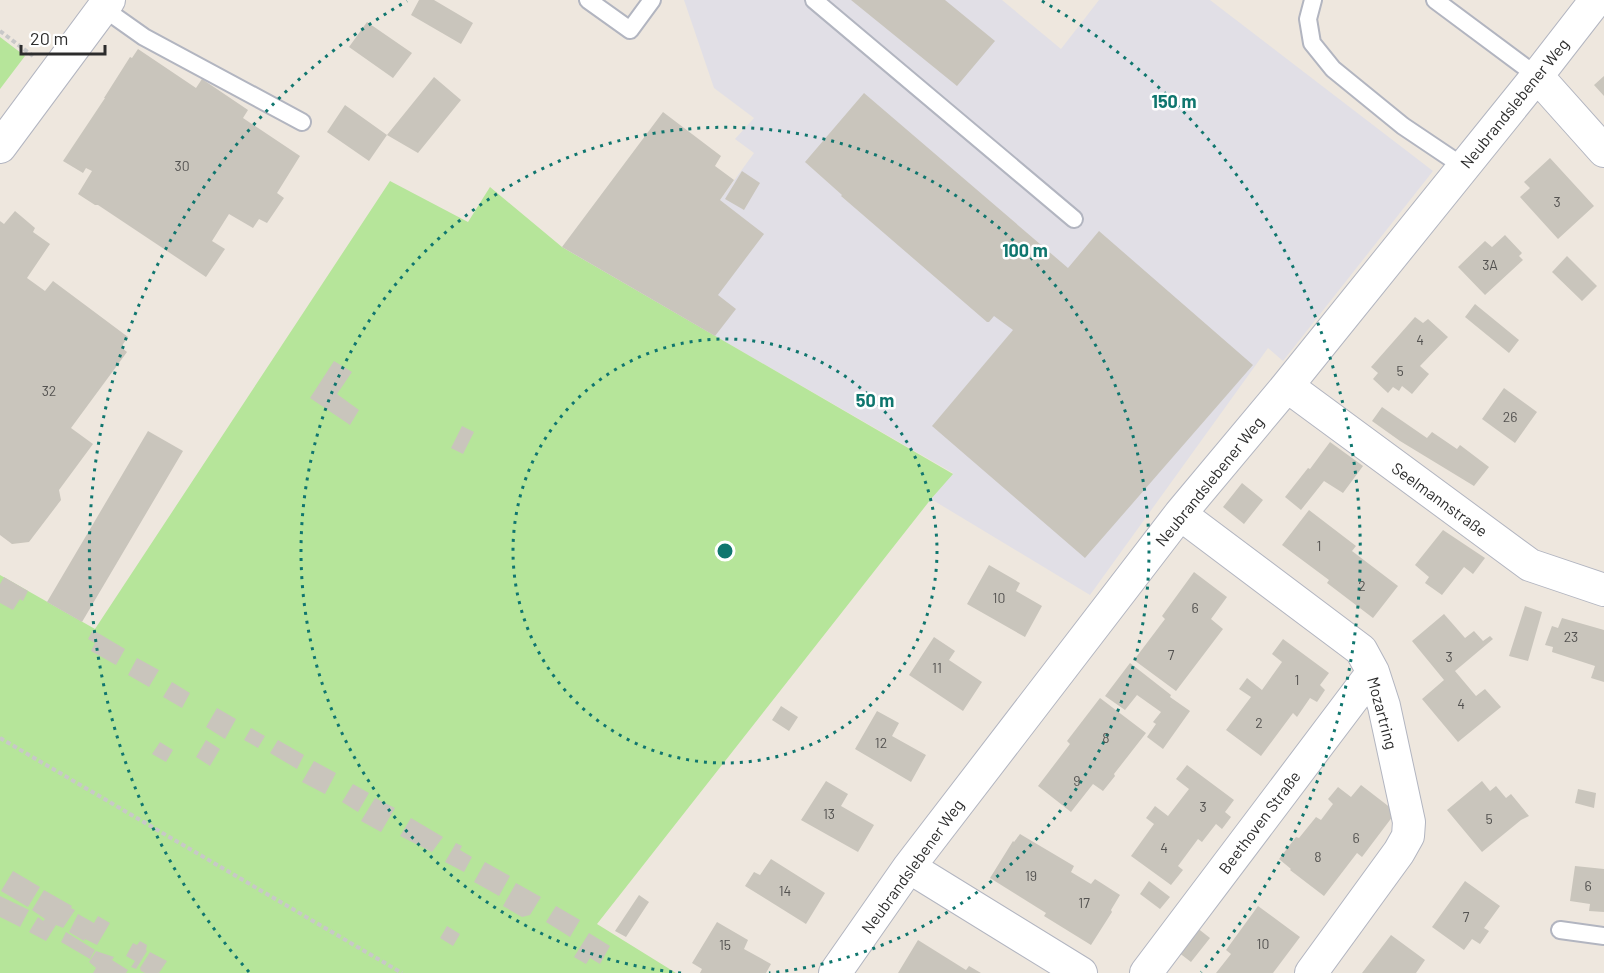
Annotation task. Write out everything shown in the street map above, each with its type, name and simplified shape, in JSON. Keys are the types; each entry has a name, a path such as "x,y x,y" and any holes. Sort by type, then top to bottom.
{"street":[{"name":"Neubrandslebener Weg","path":"835,973 909,867 1180,513 1287,386 1596,0"},
{"path":"0,147 106,4"},
{"path":"1537,76 1604,151"},
{"name":"Seelmannstraße","path":"1287,386 1530,565 1604,591"},
{"name":"Mozartring","path":"1180,513 1361,650 1373,672 1384,706 1409,822 1408,836 1399,852 1311,973"},
{"name":"Beethoven Straße","path":"1146,973 1373,672"},
{"path":"909,867 1081,973"}],"lane":[{"path":"588,0 630,30 652,0"},
{"path":"814,0 1074,219"},
{"path":"1313,0 1308,19 1312,43 1333,69 1403,126 1464,166"},
{"path":"1436,0 1537,76"},
{"path":"106,4 144,37 302,122"},
{"path":"1560,930 1604,936"}],"path":[{"path":"0,31 55,72"},
{"path":"0,738 402,973"}],"shaded area":[{"path":"684,0 1002,0 1061,49 1099,0 1210,0 1433,171 1283,361 1268,348 1090,595 931,499 953,473 715,336 720,200 754,153 735,139 754,118 714,88"}],"green space":[{"path":"0,37 25,56 0,89"},
{"path":"390,181 468,222 490,187 562,247 953,474 597,924 676,973 0,973 0,575 95,629"}],"building":[{"path":"419,0 434,0 473,23 461,44 411,15"},
{"path":"851,0 945,0 995,41 957,86"},
{"path":"367,22 412,53 393,78 349,47"},
{"path":"138,49 196,88 202,79 248,110 243,118 300,156 277,193 284,198 267,223 259,219 253,228 229,214 212,241 225,249 206,277 78,194 92,171 86,168 83,173 63,161 130,57 132,58"},
{"path":"1604,76 1604,96 1594,85"},
{"path":"434,77 461,100 418,153 387,135"},
{"path":"864,93 1068,268 1099,231 1253,365 1085,558 932,426 1013,330 994,316 987,322 805,162"},
{"path":"345,105 387,135 369,161 327,132"},
{"path":"663,112 721,156 715,166 734,180 720,200 764,234 718,295 736,309 715,336 562,247"},
{"path":"1550,158 1594,206 1558,239 1520,197 1530,188 1524,182"},
{"path":"742,171 760,183 744,210 725,199"},
{"path":"15,211 35,228 33,232 50,244 27,278 45,291 53,281 128,337 121,347 127,352 71,428 93,444 59,490 61,500 29,542 12,544 0,535 0,221 4,224"},
{"path":"1505,235 1522,253 1519,256 1523,260 1485,295 1458,267 1485,241 1492,247"},
{"path":"1567,256 1597,286 1582,301 1552,272"},
{"path":"1475,304 1519,340 1509,353 1465,317"},
{"path":"1415,317 1423,323 1428,319 1448,337 1420,366 1429,374 1412,394 1402,386 1399,391 1393,387 1388,393 1373,379 1378,373 1371,367"},
{"path":"334,361 352,372 337,394 359,410 350,425 310,398"},
{"path":"1504,388 1537,412 1515,443 1482,419"},
{"path":"1382,407 1427,438 1432,432 1457,449 1460,445 1489,467 1474,486 1400,441 1372,421"},
{"path":"462,426 474,432 463,454 451,448"},
{"path":"148,431 183,451 82,622 47,602"},
{"path":"1330,442 1363,466 1343,493 1324,481 1301,510 1285,497"},
{"path":"1242,483 1263,500 1244,524 1223,507"},
{"path":"1309,510 1356,546 1352,551 1398,586 1373,618 1327,583 1329,580 1282,545"},
{"path":"1443,530 1485,558 1473,574 1464,567 1442,595 1425,583 1429,577 1415,565"},
{"path":"989,565 1020,583 1016,591 1042,606 1025,637 967,604"},
{"path":"1194,572 1227,597 1211,619 1223,629 1176,691 1134,660 1165,619 1162,616"},
{"path":"4,577 28,591 23,601 20,599 13,610 0,603 0,584"},
{"path":"1525,606 1542,612 1528,661 1509,656"},
{"path":"1444,614 1465,638 1474,631 1483,641 1490,636 1493,639 1455,671 1476,696 1485,689 1501,707 1458,742 1422,699 1444,680 1412,641"},
{"path":"1562,618 1604,630 1604,682 1591,678 1595,666 1552,652 1553,647 1545,645 1552,626 1558,628"},
{"path":"93,630 125,649 116,665 91,651 95,643 88,639"},
{"path":"934,637 955,651 949,660 982,682 963,711 909,675"},
{"path":"1283,639 1329,673 1320,685 1325,690 1317,702 1310,698 1297,717 1293,713 1261,756 1226,730 1251,697 1239,689 1247,678 1262,690 1282,662 1272,654"},
{"path":"137,658 159,670 149,687 128,675"},
{"path":"1130,663 1190,711 1163,749 1147,737 1156,724 1153,722 1161,712 1137,695 1125,710 1105,696"},
{"path":"172,682 190,693 182,708 163,697"},
{"path":"1100,698 1146,733 1103,791 1093,784 1071,812 1038,786 1070,744 1067,741"},
{"path":"781,706 798,717 789,731 772,720"},
{"path":"217,708 236,719 225,739 206,727"},
{"path":"877,711 899,723 892,736 926,755 911,782 855,749"},
{"path":"251,728 265,736 258,748 244,740"},
{"path":"206,740 220,749 210,766 196,757"},
{"path":"278,740 304,755 297,769 270,753"},
{"path":"160,742 173,750 166,762 152,754"},
{"path":"314,761 336,773 325,794 302,782"},
{"path":"1187,765 1234,800 1225,812 1231,817 1222,829 1216,824 1202,842 1198,839 1178,866 1183,870 1171,885 1131,856 1154,824 1146,818 1155,806 1168,816 1189,789 1176,779"},
{"path":"826,781 848,794 841,806 874,825 858,852 801,820"},
{"path":"1482,781 1490,791 1496,786 1506,798 1511,794 1529,816 1482,852 1447,810"},
{"path":"353,784 369,793 358,812 342,802"},
{"path":"1361,785 1396,812 1362,857 1357,853 1324,896 1279,859 1316,817 1321,820 1333,804 1328,799 1338,787 1351,797"},
{"path":"1578,789 1596,793 1594,808 1575,803"},
{"path":"375,798 395,808 381,832 361,821"},
{"path":"411,818 443,837 432,852 400,836"},
{"path":"1020,834 1074,866 1071,872 1091,884 1095,879 1120,895 1091,945 1044,916 1046,913 990,878 1013,841"},
{"path":"456,843 462,846 460,850 472,857 464,872 445,862"},
{"path":"771,859 825,893 806,924 745,886 754,872 760,875"},
{"path":"485,862 510,876 499,896 474,882"},
{"path":"1575,866 1604,869 1604,912 1589,911 1590,904 1570,901"},
{"path":"13,871 40,887 28,907 1,891"},
{"path":"1149,881 1170,897 1160,909 1140,894"},
{"path":"1465,881 1500,906 1484,928 1489,931 1480,944 1472,939 1464,950 1432,927"},
{"path":"516,883 541,897 530,915 522,917 503,906"},
{"path":"44,890 75,910 63,928 56,925 46,941 29,932 38,917 43,921 45,919 32,910"},
{"path":"639,895 649,902 626,937 615,931"},
{"path":"0,896 29,910 20,927 0,917"},
{"path":"556,906 580,920 570,937 546,922"},
{"path":"1258,906 1300,937 1273,973 1216,973 1231,954 1226,950"},
{"path":"78,914 94,923 98,916 110,923 97,945 85,939 84,941 69,932"},
{"path":"717,922 748,940 744,949 771,964 766,973 700,973 702,969 692,963"},
{"path":"447,926 460,934 453,946 440,938"},
{"path":"1196,927 1210,938 1191,962 1178,952"},
{"path":"66,932 95,950 90,959 61,942"},
{"path":"589,933 610,946 600,964 590,958 586,964 574,957"},
{"path":"1391,935 1425,960 1416,973 1362,973"},
{"path":"918,940 966,970 969,966 981,973 898,973"},
{"path":"140,941 147,945 147,951 136,969 131,967 135,961 126,956 133,943 137,945"},
{"path":"96,951 114,957 112,960 128,970 126,973 93,973 96,968 89,962"},
{"path":"150,952 167,961 159,973 141,971 140,968"}]}
